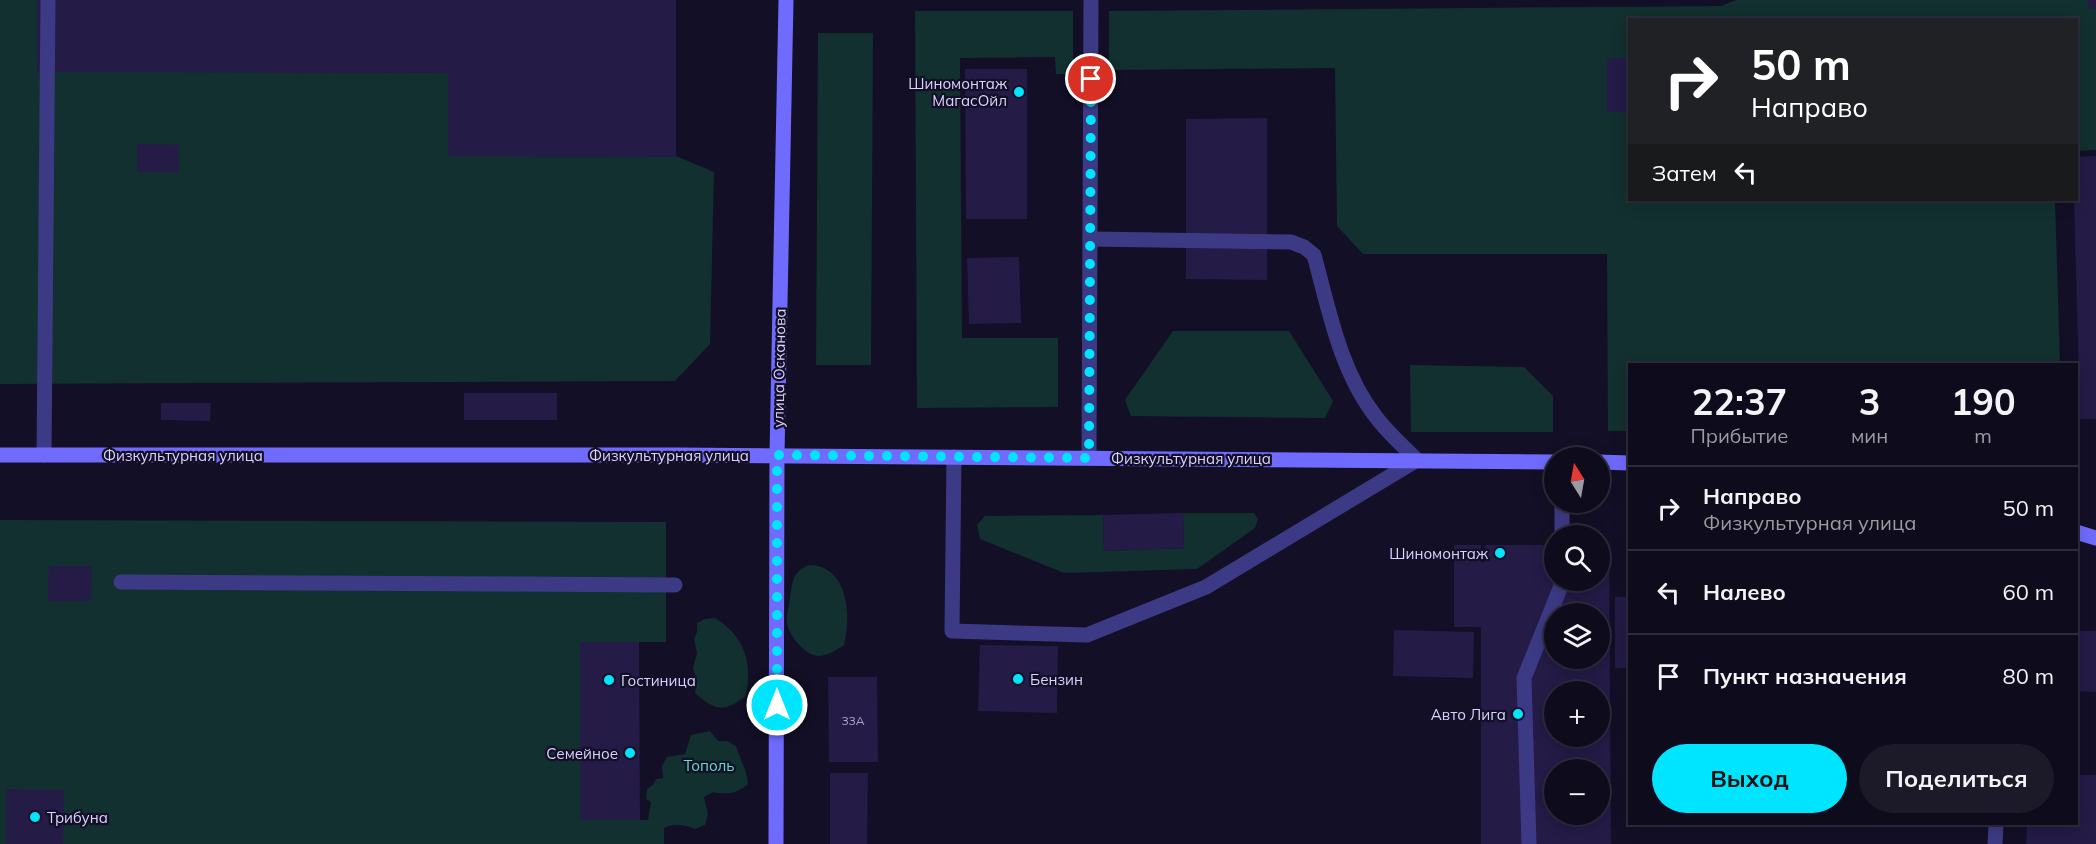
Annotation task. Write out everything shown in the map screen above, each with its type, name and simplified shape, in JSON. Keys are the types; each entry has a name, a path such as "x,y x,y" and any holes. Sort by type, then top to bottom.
{"main road":[{"name":"улица Осканова","path":"776,844 777,455 786,0"},
{"name":"Физкультурная улица","path":"0,454 777,455 1544,462"},
{"path":"1610,462 1628,463"},
{"path":"2078,533 2096,538"}],"street":[{"path":"44,454 48,0"},
{"path":"1089,458 1091,0"},
{"path":"954,457 952,631 1087,635 1206,587 1418,460 1390,434 1359,392 1344,358 1314,255 1304,247 1291,242 1090,239"},
{"path":"121,582 675,585"},
{"path":"1529,844 1524,678 1559,591"},
{"path":"1995,844 1996,825"}],"green space":[{"path":"0,0 676,0 676,156 714,172 710,344 675,381 0,384"},
{"path":"1736,0 2096,0 2096,150 2078,151 2078,18 1628,18 1628,201 2055,201 2060,363 1628,363 1628,431 1608,431 1607,254 1363,254 1337,226 1335,68 1109,70 1109,11 1721,6"},
{"path":"915,11 1073,11 1073,74 1056,74 1055,57 960,58 962,338 1058,338 1058,407 917,408"},
{"path":"818,33 873,33 871,365 816,365"},
{"path":"1173,331 1289,331 1333,401 1325,418 1131,416 1125,400"},
{"path":"1410,365 1524,367 1553,396 1553,432 1411,432"},
{"path":"1183,513 1254,513 1258,519 1255,528 1197,569 1064,573 980,539 977,525 985,516 1103,515 1104,551 1184,548"},
{"name":"Тополь","path":"0,520 666,522 666,642 580,642 580,820 648,820 651,802 646,799 647,789 656,779 663,778 662,766 667,757 685,754 691,735 710,731 718,741 727,741 736,746 748,784 736,792 713,792 704,797 708,814 705,825 695,829 679,825 664,828 664,844 0,844"},
{"path":"809,565 822,567 832,574 844,594 847,607 844,645 821,656 813,655 803,649 791,634 787,623 794,579 799,571"},
{"path":"715,618 733,633 739,642 747,661 748,672 746,696 731,705 720,708 695,693 697,681 693,668 697,653 694,639 697,623"}],"building":[{"path":"37,0 676,0 676,157 448,156 448,73 37,72"},
{"path":"2088,0 2096,0 2096,9 2089,9"},
{"path":"1607,58 1628,58 1628,112 1607,112"},
{"path":"965,69 1027,69 1027,219 966,219"},
{"path":"1267,118 1267,280 1186,279 1186,119"},
{"path":"137,144 179,145 179,172 137,172"},
{"path":"2096,156 2096,419 2080,419 2074,201 2078,201 2078,157"},
{"path":"1019,257 1021,323 969,324 967,258"},
{"path":"464,393 557,393 557,420 464,420"},
{"path":"161,403 211,403 210,421 161,420"},
{"path":"1183,513 1184,548 1104,551 1103,515"},
{"name":"Авто Лига","path":"1454,545 1481,545 1481,562 1485,562 1485,545 1544,545 1544,591 1609,591 1609,603 1544,603 1544,669 1610,669 1610,681 1544,681 1544,747 1610,747 1610,695 1611,844 1481,844 1481,627 1454,627"},
{"path":"49,566 92,566 91,601 48,601"},
{"path":"1615,597 1628,597 1628,668 1615,668"},
{"path":"1394,630 1474,632 1473,678 1393,676"},
{"path":"2078,631 2096,631 2096,692 2078,691"},
{"path":"580,642 639,642 640,820 580,820"},
{"name":"Бензин","path":"980,645 1058,646 1057,713 978,711"},
{"path":"828,677 877,677 878,762 829,762"},
{"path":"830,773 868,773 867,844 830,844"},
{"path":"2078,775 2096,775 2096,844 2026,844 2027,825 2078,825"},
{"name":"Трибуна","path":"6,789 64,790 63,844 6,844"}],"place":[{"name":"Шиномонтаж МагасОйл","path":"1019,92"},
{"name":"Шиномонтаж","path":"1500,553"},
{"name":"Бензин","path":"1018,679"},
{"name":"Гостиница","path":"609,680"},
{"name":"Авто Лига","path":"1518,714"},
{"name":"Семейное","path":"630,753"},
{"name":"Трибуна","path":"35,817"}],"route":[{"path":"777,705 777,455 1089,458 1091,79"}]}
